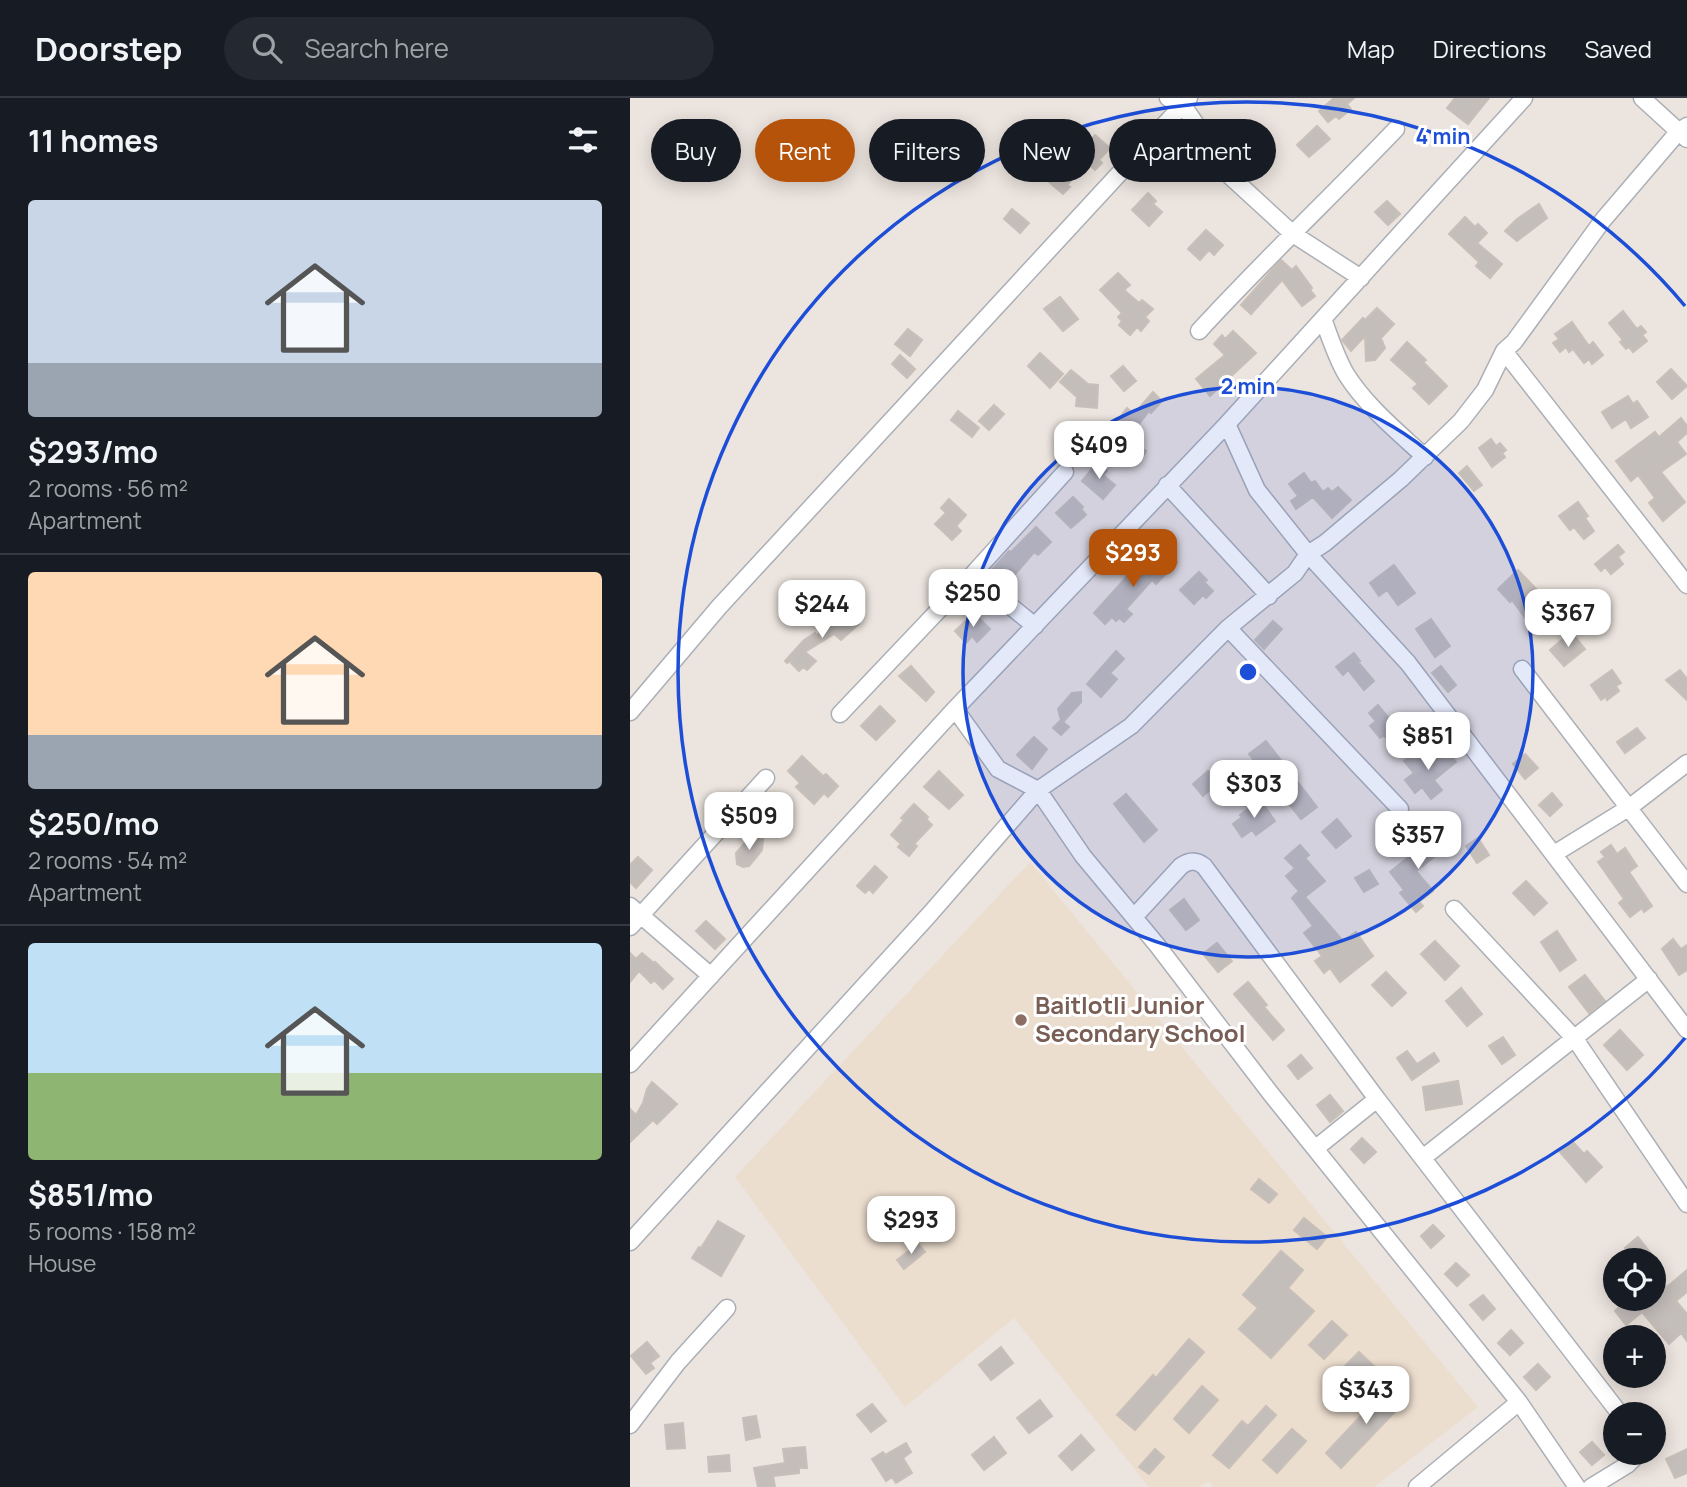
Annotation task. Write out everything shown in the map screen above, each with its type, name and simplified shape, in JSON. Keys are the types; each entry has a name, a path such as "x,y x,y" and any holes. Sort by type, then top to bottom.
{"street":[{"path":"630,1064 955,709 1227,424 1524,98"},
{"path":"630,1242 929,915 1038,790 1131,726 1228,628 1296,573 1308,554 1325,543 1425,457 1461,421 1485,390 1504,351 1514,342 1602,220 1684,132 1642,98"},
{"path":"630,712 719,607 1180,100 1231,177 1293,234 1361,278"},
{"path":"1199,331 1257,267 1396,129"},
{"path":"1323,318 1346,373 1353,383 1425,457"},
{"path":"1504,351 1687,585"},
{"path":"1227,424 1257,490 1308,554 1408,663 1687,1030"},
{"path":"840,714 1065,472"},
{"path":"1167,485 1269,596"},
{"path":"972,575 1035,626"},
{"path":"1228,628 1400,809"},
{"path":"1522,669 1687,884"},
{"path":"955,709 998,769 1038,790 1083,856 1519,1402 1577,1487"},
{"path":"1554,854 1630,807 1687,763"},
{"path":"711,976 633,916 766,778"},
{"path":"1134,917 1181,866 1188,861 1204,866 1377,1099 1611,1402"},
{"path":"1454,909 1574,1039 1687,1205"},
{"path":"1424,1157 1649,979"},
{"path":"1316,1148 1377,1099"},
{"path":"630,1425 678,1363 727,1308"},
{"path":"1418,1487 1519,1402"},
{"path":"1591,1487 1627,1465"}],"shaded area":[{"name":"Baitlotli Junior Secondary School","path":"1030,862 1478,1407 1374,1487 1213,1487 1209,1481 1199,1487 1149,1487 1014,1318 905,1407 735,1177"}],"building":[{"path":"1334,98 1354,98 1347,104 1351,109 1339,119 1336,116 1328,122 1319,111"},
{"path":"1455,98 1489,98 1468,124 1447,108"},
{"path":"1317,126 1330,139 1309,157 1297,145"},
{"path":"1095,135 1109,147 1099,160 1102,163 1095,170"},
{"path":"1049,182 1070,182 1067,185 1070,187 1063,194"},
{"path":"1148,193 1156,201 1153,204 1162,212 1149,226 1132,210"},
{"path":"1387,201 1400,214 1388,225 1375,212"},
{"path":"1539,204 1547,218 1517,241 1505,231 1517,219"},
{"path":"1012,209 1029,223 1020,233 1004,219"},
{"path":"1465,217 1475,227 1478,224 1487,233 1477,243 1502,264 1490,278 1476,266 1479,262 1449,234"},
{"path":"1206,230 1223,245 1214,255 1209,250 1200,260 1188,249"},
{"path":"1281,260 1292,270 1296,266 1315,296 1302,306 1282,280 1251,314 1241,305"},
{"path":"1118,273 1130,285 1124,290 1139,303 1142,300 1153,309 1145,317 1149,321 1141,331 1137,327 1130,335 1119,325 1122,321 1118,317 1122,313 1100,290"},
{"path":"1060,297 1078,319 1063,331 1044,309"},
{"path":"1377,308 1394,324 1381,338 1385,348 1375,360 1366,361 1365,336 1351,351 1342,340"},
{"path":"1623,311 1637,329 1641,326 1646,332 1642,335 1647,341 1633,352 1620,342 1623,340 1609,323"},
{"path":"1572,322 1589,346 1593,342 1603,355 1592,364 1589,359 1584,363 1573,349 1569,352 1566,347 1560,352 1553,343 1559,339 1555,334"},
{"path":"908,329 922,340 910,356 895,344"},
{"path":"1233,331 1256,353 1210,396 1196,379 1225,355 1214,344 1222,335 1225,339"},
{"path":"1407,342 1447,386 1429,404 1413,388 1418,384 1391,360"},
{"path":"1040,353 1063,374 1050,388 1028,366"},
{"path":"900,355 915,369 907,378 892,364"},
{"path":"1123,366 1136,381 1124,391 1111,376"},
{"path":"1671,369 1687,386 1672,399 1657,382"},
{"path":"1071,370 1088,384 1098,385 1097,408 1076,406 1077,397 1060,382"},
{"path":"1153,392 1162,401 1151,413 1149,411 1129,437 1114,425 1127,408 1134,414"},
{"path":"1628,396 1633,404 1637,401 1648,417 1631,428 1626,419 1612,428 1602,412"},
{"path":"994,405 1004,414 989,430 979,421"},
{"path":"958,411 979,428 972,437 951,420"},
{"path":"1681,418 1687,426 1687,433 1677,442 1686,454 1661,472 1685,502 1663,521 1649,503 1655,498 1638,475 1631,481 1616,461 1655,432 1659,437"},
{"path":"1491,439 1496,446 1500,443 1506,450 1502,453 1505,457 1492,467 1479,448"},
{"path":"1131,441 1146,451 1139,463 1123,453"},
{"path":"1098,462 1107,471 1103,475 1115,485 1103,499 1082,481"},
{"path":"1467,466 1482,485 1474,491 1459,473"},
{"path":"1304,473 1311,483 1315,481 1323,492 1328,488 1332,492 1338,487 1351,500 1332,518 1313,497 1296,509 1291,501 1298,496 1289,484"},
{"path":"1073,497 1083,507 1081,509 1086,515 1071,528 1056,513"},
{"path":"949,499 966,515 956,526 961,531 952,540 935,524 946,513 941,508"},
{"path":"1578,502 1594,531 1584,539 1574,527 1570,530 1559,516"},
{"path":"1036,527 1051,542 1038,555 1034,552 1007,584 991,571"},
{"path":"1618,545 1624,552 1618,557 1623,564 1611,574 1605,567 1601,571 1595,564"},
{"path":"1166,552 1177,562 1156,584 1152,580 1126,609 1132,614 1124,622 1119,618 1116,621 1112,617 1105,624 1094,613 1131,572 1135,575 1151,558 1156,563"},
{"path":"1394,565 1415,593 1398,605 1387,590 1379,596 1370,583"},
{"path":"1518,570 1541,594 1545,591 1558,608 1532,627 1512,600 1510,602 1498,589"},
{"path":"1199,572 1213,591 1206,598 1203,595 1194,604 1180,590"},
{"path":"845,610 859,624 841,640 834,634 805,652 816,661 807,670 803,667 799,671 791,663 795,658 787,663 785,661 804,640 815,633 816,636"},
{"path":"974,613 990,629 977,642 972,636 966,643 955,631"},
{"path":"1431,619 1450,646 1435,657 1416,629"},
{"path":"1273,621 1282,629 1264,649 1255,640"},
{"path":"1571,632 1585,649 1564,666 1550,650"},
{"path":"1116,651 1124,659 1110,673 1117,679 1101,697 1087,684"},
{"path":"1354,653 1374,681 1364,690 1348,670 1343,675 1336,667"},
{"path":"911,666 934,692 926,701 899,676"},
{"path":"1441,666 1456,685 1448,692 1432,673"},
{"path":"1612,670 1621,683 1616,686 1619,691 1607,700 1606,697 1601,700 1591,685"},
{"path":"1680,670 1687,679 1687,700 1666,680"},
{"path":"1081,692 1081,702 1063,722 1069,727 1061,735 1053,728 1061,720 1058,709 1072,693"},
{"path":"1378,705 1402,734 1391,743 1384,735 1380,738 1370,726 1376,721 1369,713"},
{"path":"880,706 895,721 876,740 861,726"},
{"path":"1637,728 1645,738 1625,753 1617,742"},
{"path":"1034,737 1047,749 1032,769 1017,755"},
{"path":"1266,741 1317,807 1301,819 1285,799 1291,794 1273,770 1265,775 1249,754"},
{"path":"1446,749 1456,762 1434,780 1442,790 1431,799 1422,787 1415,793 1405,780 1414,773 1404,761 1417,751 1427,764"},
{"path":"1525,754 1538,768 1525,779 1513,764"},
{"path":"802,756 838,786 828,797 824,793 814,804 796,787 800,783 788,771"},
{"path":"939,771 963,795 949,809 924,787"},
{"path":"1208,771 1218,783 1203,796 1193,784"},
{"path":"1552,793 1562,805 1550,816 1539,805"},
{"path":"1126,794 1157,830 1144,842 1114,804"},
{"path":"1260,800 1275,821 1256,835 1252,830 1242,837 1233,824"},
{"path":"914,804 928,817 926,819 932,825 914,844 917,846 909,856 898,847 901,844 891,835"},
{"path":"1337,819 1351,836 1336,848 1322,832"},
{"path":"1441,831 1451,844 1416,871 1433,891 1419,902 1423,906 1416,912 1400,893 1404,890 1390,872"},
{"path":"750,837 763,839 762,850 749,866 743,867 737,864 736,853"},
{"path":"1478,838 1489,855 1477,863 1466,846"},
{"path":"1300,845 1309,855 1305,858 1325,881 1305,897 1343,941 1356,932 1373,956 1340,982 1330,968 1324,973 1315,961 1322,956 1304,933 1313,926 1292,898 1299,891 1286,876 1295,868 1285,858"},
{"path":"1611,845 1617,854 1625,848 1637,866 1629,872 1652,906 1644,912 1642,908 1630,917 1619,903 1624,899 1598,862 1605,857 1601,852"},
{"path":"638,857 652,870 636,888 630,882 630,865"},
{"path":"875,866 887,877 873,893 869,889 865,893 857,886"},
{"path":"1369,870 1378,884 1364,892 1355,878"},
{"path":"1526,881 1547,903 1534,915 1513,893"},
{"path":"1184,899 1199,920 1186,930 1170,910"},
{"path":"706,921 725,939 715,949 696,931"},
{"path":"1557,931 1576,960 1560,971 1541,942"},
{"path":"1673,939 1681,949 1687,945 1687,970 1679,975 1662,949"},
{"path":"1435,941 1459,966 1445,980 1421,954"},
{"path":"1217,943 1232,961 1218,972 1203,954"},
{"path":"630,953 636,959 642,953 673,979 663,989 654,980 651,983 639,971 630,982"},
{"path":"1386,972 1406,993 1392,1006 1372,985"},
{"path":"1585,975 1605,1001 1589,1013 1569,987"},
{"path":"1248,982 1267,1005 1264,1007 1284,1030 1273,1040 1234,994"},
{"path":"1461,988 1482,1014 1467,1026 1446,1001"},
{"path":"1620,1030 1643,1055 1627,1070 1604,1045"},
{"path":"1503,1037 1515,1055 1502,1064 1489,1046"},
{"path":"1407,1051 1417,1064 1434,1053 1439,1061 1412,1080 1397,1058"},
{"path":"1301,1055 1312,1068 1298,1079 1288,1066"},
{"path":"1458,1081 1462,1104 1426,1110 1423,1087"},
{"path":"652,1082 677,1104 657,1124 653,1120 630,1142 630,1109 636,1115"},
{"path":"1330,1095 1343,1111 1330,1122 1317,1105"},
{"path":"1362,1138 1376,1152 1364,1163 1351,1149"},
{"path":"1572,1141 1584,1154 1587,1151 1602,1167 1586,1182 1560,1152"},
{"path":"1259,1179 1277,1194 1269,1203 1251,1189"},
{"path":"1304,1218 1327,1237 1317,1249 1294,1230"},
{"path":"718,1221 744,1236 721,1276 692,1258"},
{"path":"1433,1225 1444,1236 1431,1248 1421,1236"},
{"path":"1638,1237 1647,1248 1625,1248"},
{"path":"918,1244 925,1252 904,1269 897,1260"},
{"path":"1281,1251 1303,1270 1288,1288 1314,1311 1271,1358 1239,1329 1258,1308 1243,1295"},
{"path":"1456,1263 1469,1275 1457,1286 1445,1274"},
{"path":"1687,1270 1687,1292 1676,1301 1687,1314 1687,1341 1681,1333 1669,1344 1666,1340 1666,1325 1653,1325 1642,1312 1626,1325 1615,1311 1666,1311 1666,1288"},
{"path":"1483,1295 1495,1309 1483,1320 1470,1305"},
{"path":"1332,1321 1347,1335 1324,1359 1309,1345"},
{"path":"1511,1330 1523,1343 1510,1355 1498,1343"},
{"path":"1189,1339 1204,1352 1135,1430 1117,1415 1153,1375 1156,1378"},
{"path":"647,1342 659,1356 650,1363 654,1368 646,1374 631,1356"},
{"path":"1001,1347 1013,1363 991,1380 979,1365"},
{"path":"1359,1352 1374,1366 1353,1388 1338,1373"},
{"path":"1538,1364 1550,1377 1536,1390 1524,1377"},
{"path":"1390,1385 1406,1400 1341,1468 1326,1453"},
{"path":"1202,1386 1218,1400 1189,1433 1174,1419"},
{"path":"1040,1400 1052,1416 1029,1433 1017,1418"},
{"path":"872,1404 886,1421 871,1432 857,1415"},
{"path":"1266,1406 1276,1415 1229,1468 1213,1455 1242,1421 1248,1426"},
{"path":"756,1416 760,1437 746,1440 743,1418"},
{"path":"683,1423 685,1448 667,1449 665,1425"},
{"path":"1292,1429 1306,1441 1277,1473 1263,1460"},
{"path":"1081,1435 1094,1450 1072,1470 1059,1456"},
{"path":"994,1437 1006,1453 984,1470 972,1455"},
{"path":"1592,1442 1603,1456 1592,1465 1580,1452"},
{"path":"906,1443 911,1452 903,1458 912,1473 896,1483 892,1477 886,1481 872,1459"},
{"path":"805,1447 807,1468 799,1468 799,1473 773,1476 775,1487 758,1487 754,1468 785,1463 783,1449"},
{"path":"1155,1449 1164,1457 1149,1474 1139,1467"},
{"path":"1687,1449 1687,1473 1675,1478 1666,1459"},
{"path":"729,1455 730,1471 709,1472 708,1457"}],"place":[{"name":"Baitlotli Junior Secondary School","path":"1021,1020"}]}
